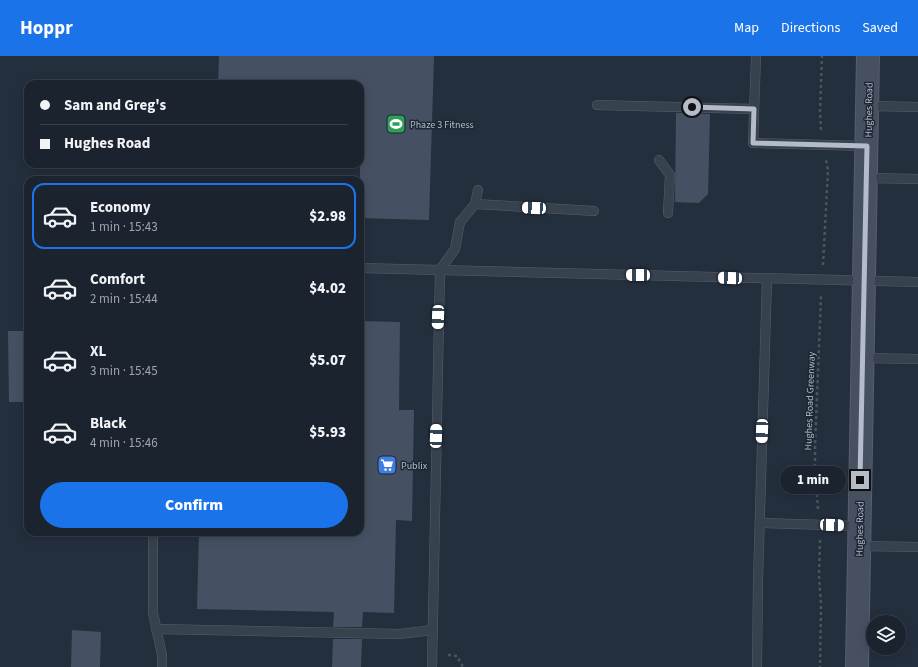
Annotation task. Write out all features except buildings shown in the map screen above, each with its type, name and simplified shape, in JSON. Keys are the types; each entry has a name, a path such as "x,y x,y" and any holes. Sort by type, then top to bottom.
{"main road":[{"name":"Hughes Road","path":"857,667 858,536 865,281 868,56"}],"lane":[{"path":"756,56 753,143 867,146"},
{"path":"597,105 754,109"},
{"path":"868,106 918,107"},
{"path":"659,160 670,175 668,213"},
{"path":"866,178 918,179"},
{"path":"432,667 440,270 454,249 460,222 475,204 478,190"},
{"path":"475,204 594,211"},
{"path":"364,268 918,282"},
{"path":"757,667 767,278"},
{"path":"863,358 918,359"},
{"path":"760,523 858,536 918,547"},
{"path":"153,536 153,612 162,655 162,667"},
{"path":"156,629 400,634 433,630"}],"path":[{"path":"821,124 822,56"},
{"path":"823,262 828,179"},
{"name":"Hughes Road Greenway","path":"818,502 815,471 815,446 821,300"},
{"path":"820,546 820,667"},
{"path":"444,655 457,656 463,667"}],"place":[{"name":"Phaze 3 Fitness","path":"396,124"},
{"name":"Publix","path":"387,465"}],"route":[{"path":"692,107 754,109 753,143 867,146 860,480"}]}
